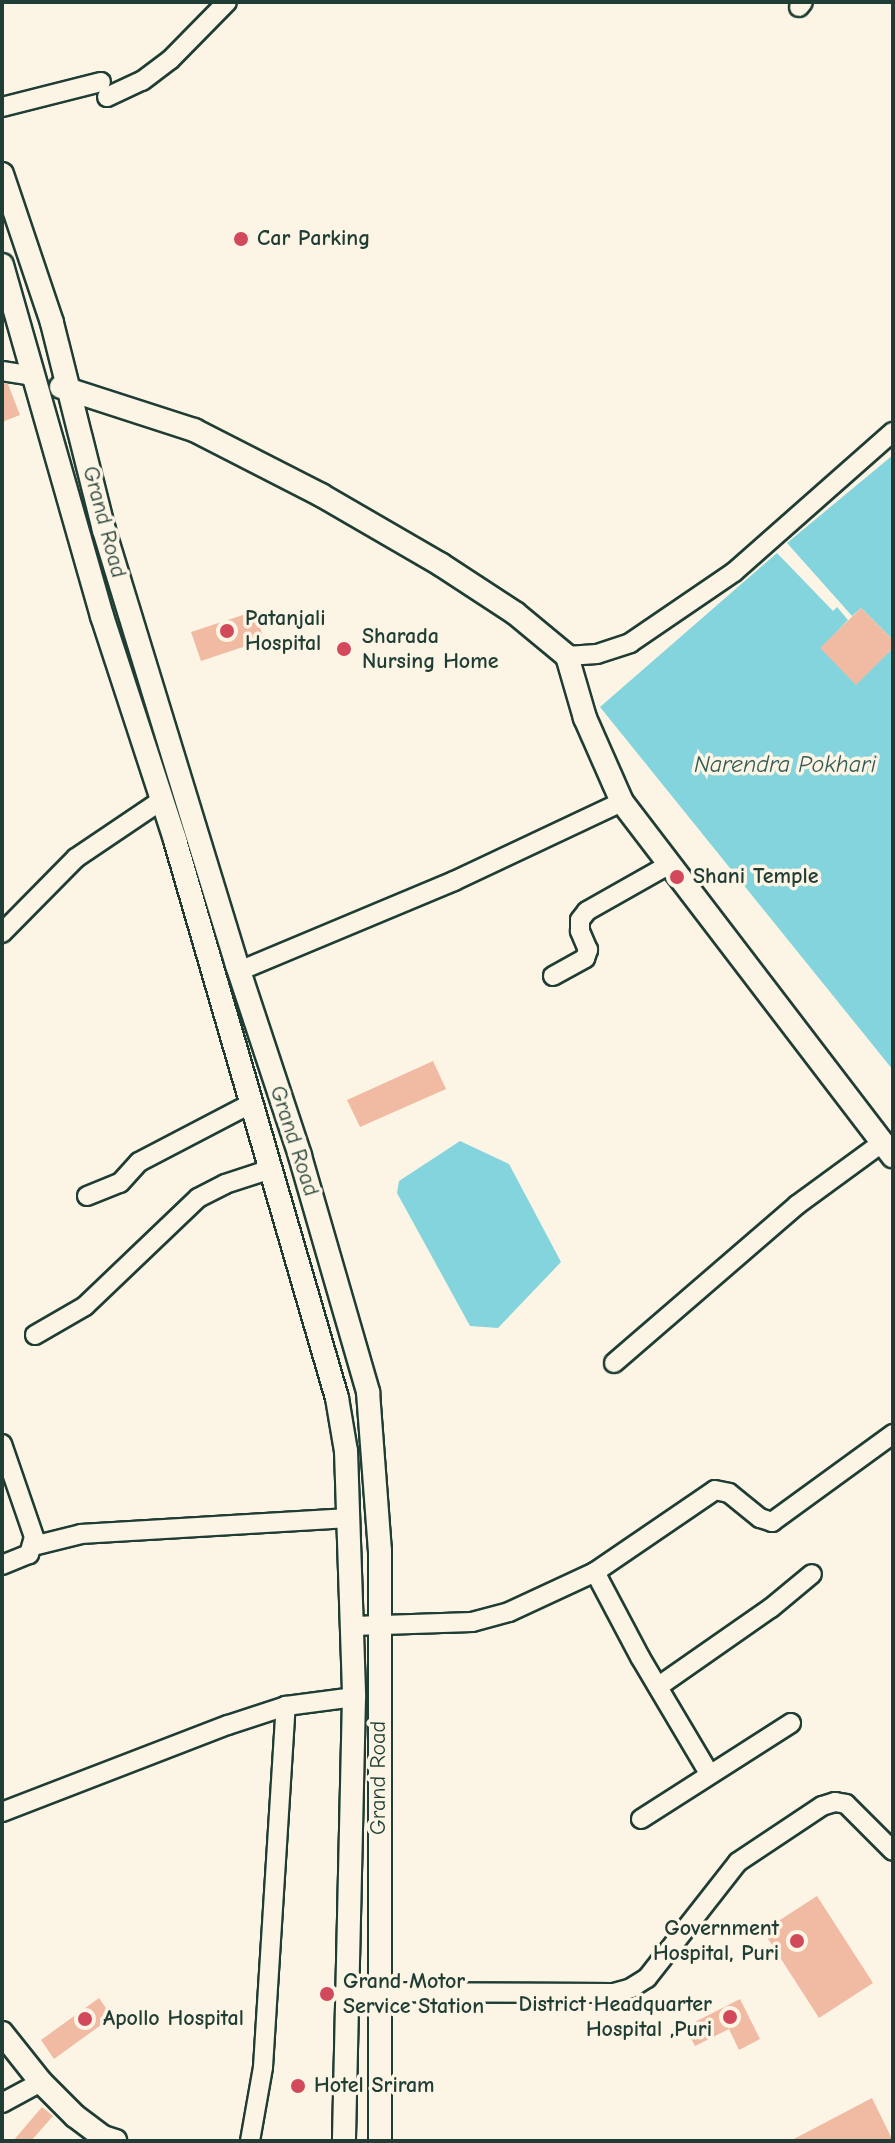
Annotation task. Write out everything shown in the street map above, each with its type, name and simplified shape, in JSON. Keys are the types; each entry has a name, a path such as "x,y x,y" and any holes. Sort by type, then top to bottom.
{"main road":[{"name":"Grand Road","path":"2,174 52,323 104,530 239,971 300,1156 368,1392 380,1551 380,2141"},
{"name":"Grand Road","path":"2,265 102,616 162,800 337,1398 346,1451 354,1697 354,1800 344,1992 344,2141"},
{"path":"34,376 194,430 321,495 453,572 515,613 567,656 585,718 622,802 888,1149"},
{"path":"2,2033 41,2082 75,2116 103,2137 115,2141"}],"street":[{"path":"2,107 142,81 170,60 227,2"},
{"path":"2,371 34,376"},
{"path":"567,656 597,654 630,643 734,572 893,432"},
{"path":"2,933 76,858 162,800"},
{"path":"239,971 454,881 622,802"},
{"path":"553,976 585,958 588,950 580,931 580,920 587,911 670,864"},
{"path":"87,1196 120,1183 139,1162 252,1103"},
{"path":"614,1363 797,1205 888,1149"},
{"path":"35,1335 85,1306 198,1198 225,1184 271,1169"},
{"path":"353,1626 472,1622 521,1607 595,1572 715,1490 729,1493 760,1518 772,1522 893,1434"},
{"path":"2,1444 34,1537 33,1546"},
{"path":"2,1565 19,1560 33,1546 81,1534 349,1518"},
{"path":"595,1572 709,1773"},
{"path":"659,1686 771,1608 812,1574"},
{"path":"2,1812 176,1743 286,1706 354,1697"},
{"path":"250,2141 263,2067 286,1706"},
{"path":"641,1819 791,1723"},
{"path":"344,1992 614,1993 631,1988 653,1971 738,1862 822,1806 835,1802 846,1804 893,1851"},
{"path":"2,2103 41,2082"}],"water":[{"path":"893,455 893,640 861,608 852,616 787,543"},
{"name":"Narendra Pokhari","path":"777,553 833,611 837,607 848,620 821,648 856,684 893,648 893,1070 600,707"},
{"path":"460,1141 509,1164 561,1262 498,1328 470,1326 397,1193 399,1181"}],"building":[{"path":"2,383 8,384 20,415 2,422"},
{"path":"861,608 893,640 893,648 856,685 820,648"},
{"path":"255,611 264,640 201,661 191,632"},
{"path":"433,1061 446,1089 360,1127 347,1100"},
{"path":"817,1896 873,1983 819,2018 763,1931"},
{"path":"99,1998 112,2017 54,2059 41,2040"},
{"path":"740,1999 760,2039 739,2050 729,2029 695,2046 685,2027"},
{"path":"872,2098 893,2141 790,2141"},
{"path":"42,2107 53,2116 31,2141 13,2141"}],"place":[{"name":"Car Parking","path":"241,239"},
{"name":"Patanjali Hospital","path":"227,631"},
{"name":"Sharada Nursing Home","path":"344,649"},
{"name":"Shani Temple","path":"677,877"},
{"name":"Government Hospital, Puri","path":"797,1941"},
{"name":"Grand Motor Service Station","path":"327,1994"},
{"name":"District Headquarter Hospital ,Puri","path":"730,2017"},
{"name":"Apollo Hospital","path":"85,2019"},
{"name":"Hotel Sriram","path":"298,2086"}]}
